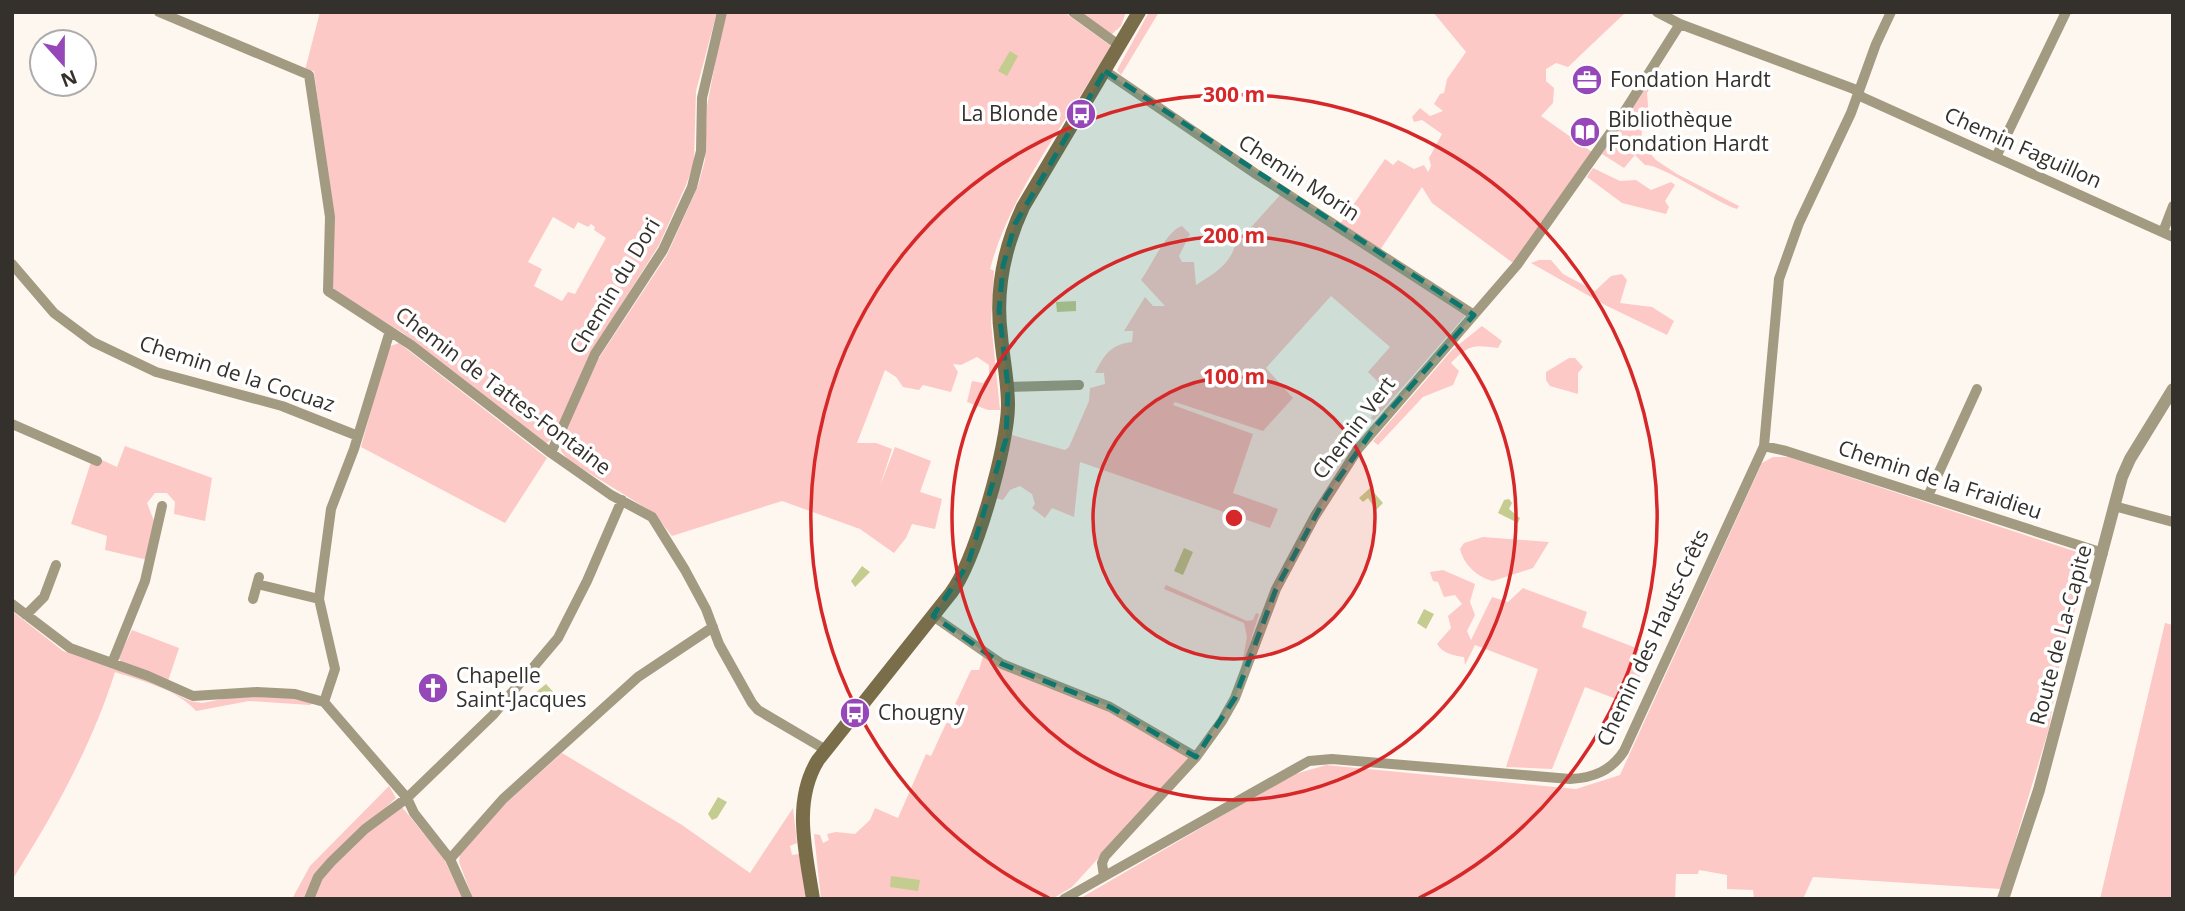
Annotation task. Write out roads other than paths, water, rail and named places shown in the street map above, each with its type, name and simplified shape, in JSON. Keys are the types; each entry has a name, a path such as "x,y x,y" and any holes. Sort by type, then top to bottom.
{"main road":[{"path":"813,899 803,801 809,776 826,750 960,581 971,554 1006,439 1008,387 999,299 1009,241 1023,206 1139,12"}],"street":[{"name":"Chemin de Tattes-Fontaine","path":"159,12 309,75 330,217 328,291 390,331 551,453 645,512 661,527 744,692 755,706 826,750"},
{"name":"Chemin du Dori","path":"551,453 595,354 663,250 692,187 701,151 702,98 722,12"},
{"path":"1073,12 1120,46"},
{"name":"Chemin Faguillon","path":"1657,12 1680,24 1854,89 2168,235"},
{"name":"Chemin des Hauts-Crêts","path":"1064,899 1309,761 1332,759 1570,779 1590,777 1610,767 1624,751 1764,446 1778,285 1799,223 1859,93 1891,12"},
{"path":"1996,157 2066,12"},
{"name":"Chemin Vert","path":"1104,876 1102,863 1105,856 1196,757 1236,698 1276,589 1327,495 1375,426 1517,265 1616,125 1680,24"},
{"name":"Chemin Morin","path":"1105,71 1256,174 1474,315"},
{"path":"2168,235 2173,206"},
{"name":"Chemin de la Cocuaz","path":"12,264 54,313 93,342 156,372 282,407 358,436"},
{"path":"324,702 335,669 319,599 331,509 358,436 390,331"},
{"path":"1008,387 1079,385"},
{"path":"1928,496 1977,389"},
{"name":"Route de La-Capite","path":"2003,899 2039,790 2114,506 2130,458 2173,389"},
{"path":"12,424 97,461"},
{"name":"Chemin de la Fraidieu","path":"1764,446 2103,552"},
{"path":"309,899 318,877 331,862 365,829 407,798 499,709 558,638 622,500"},
{"path":"112,663 145,581 162,506"},
{"path":"2114,506 2173,522"},
{"path":"26,615 44,597 56,565"},
{"path":"253,598 258,580 319,599"},
{"path":"12,604 70,648 192,696 257,692 295,694 324,702 407,798 414,813 450,859 468,899"},
{"path":"933,616 1002,664 1110,706 1196,757"},
{"path":"450,859 503,799 638,677 713,627"}],"place":[{"name":"Fondation Hardt","path":"1587,80"},
{"name":"La Blonde","path":"1081,114"},
{"name":"Bibliothèque Fondation Hardt","path":"1585,132"},
{"name":"Chapelle Saint-Jacques","path":"433,688"},
{"name":"Chougny","path":"855,713"}]}
